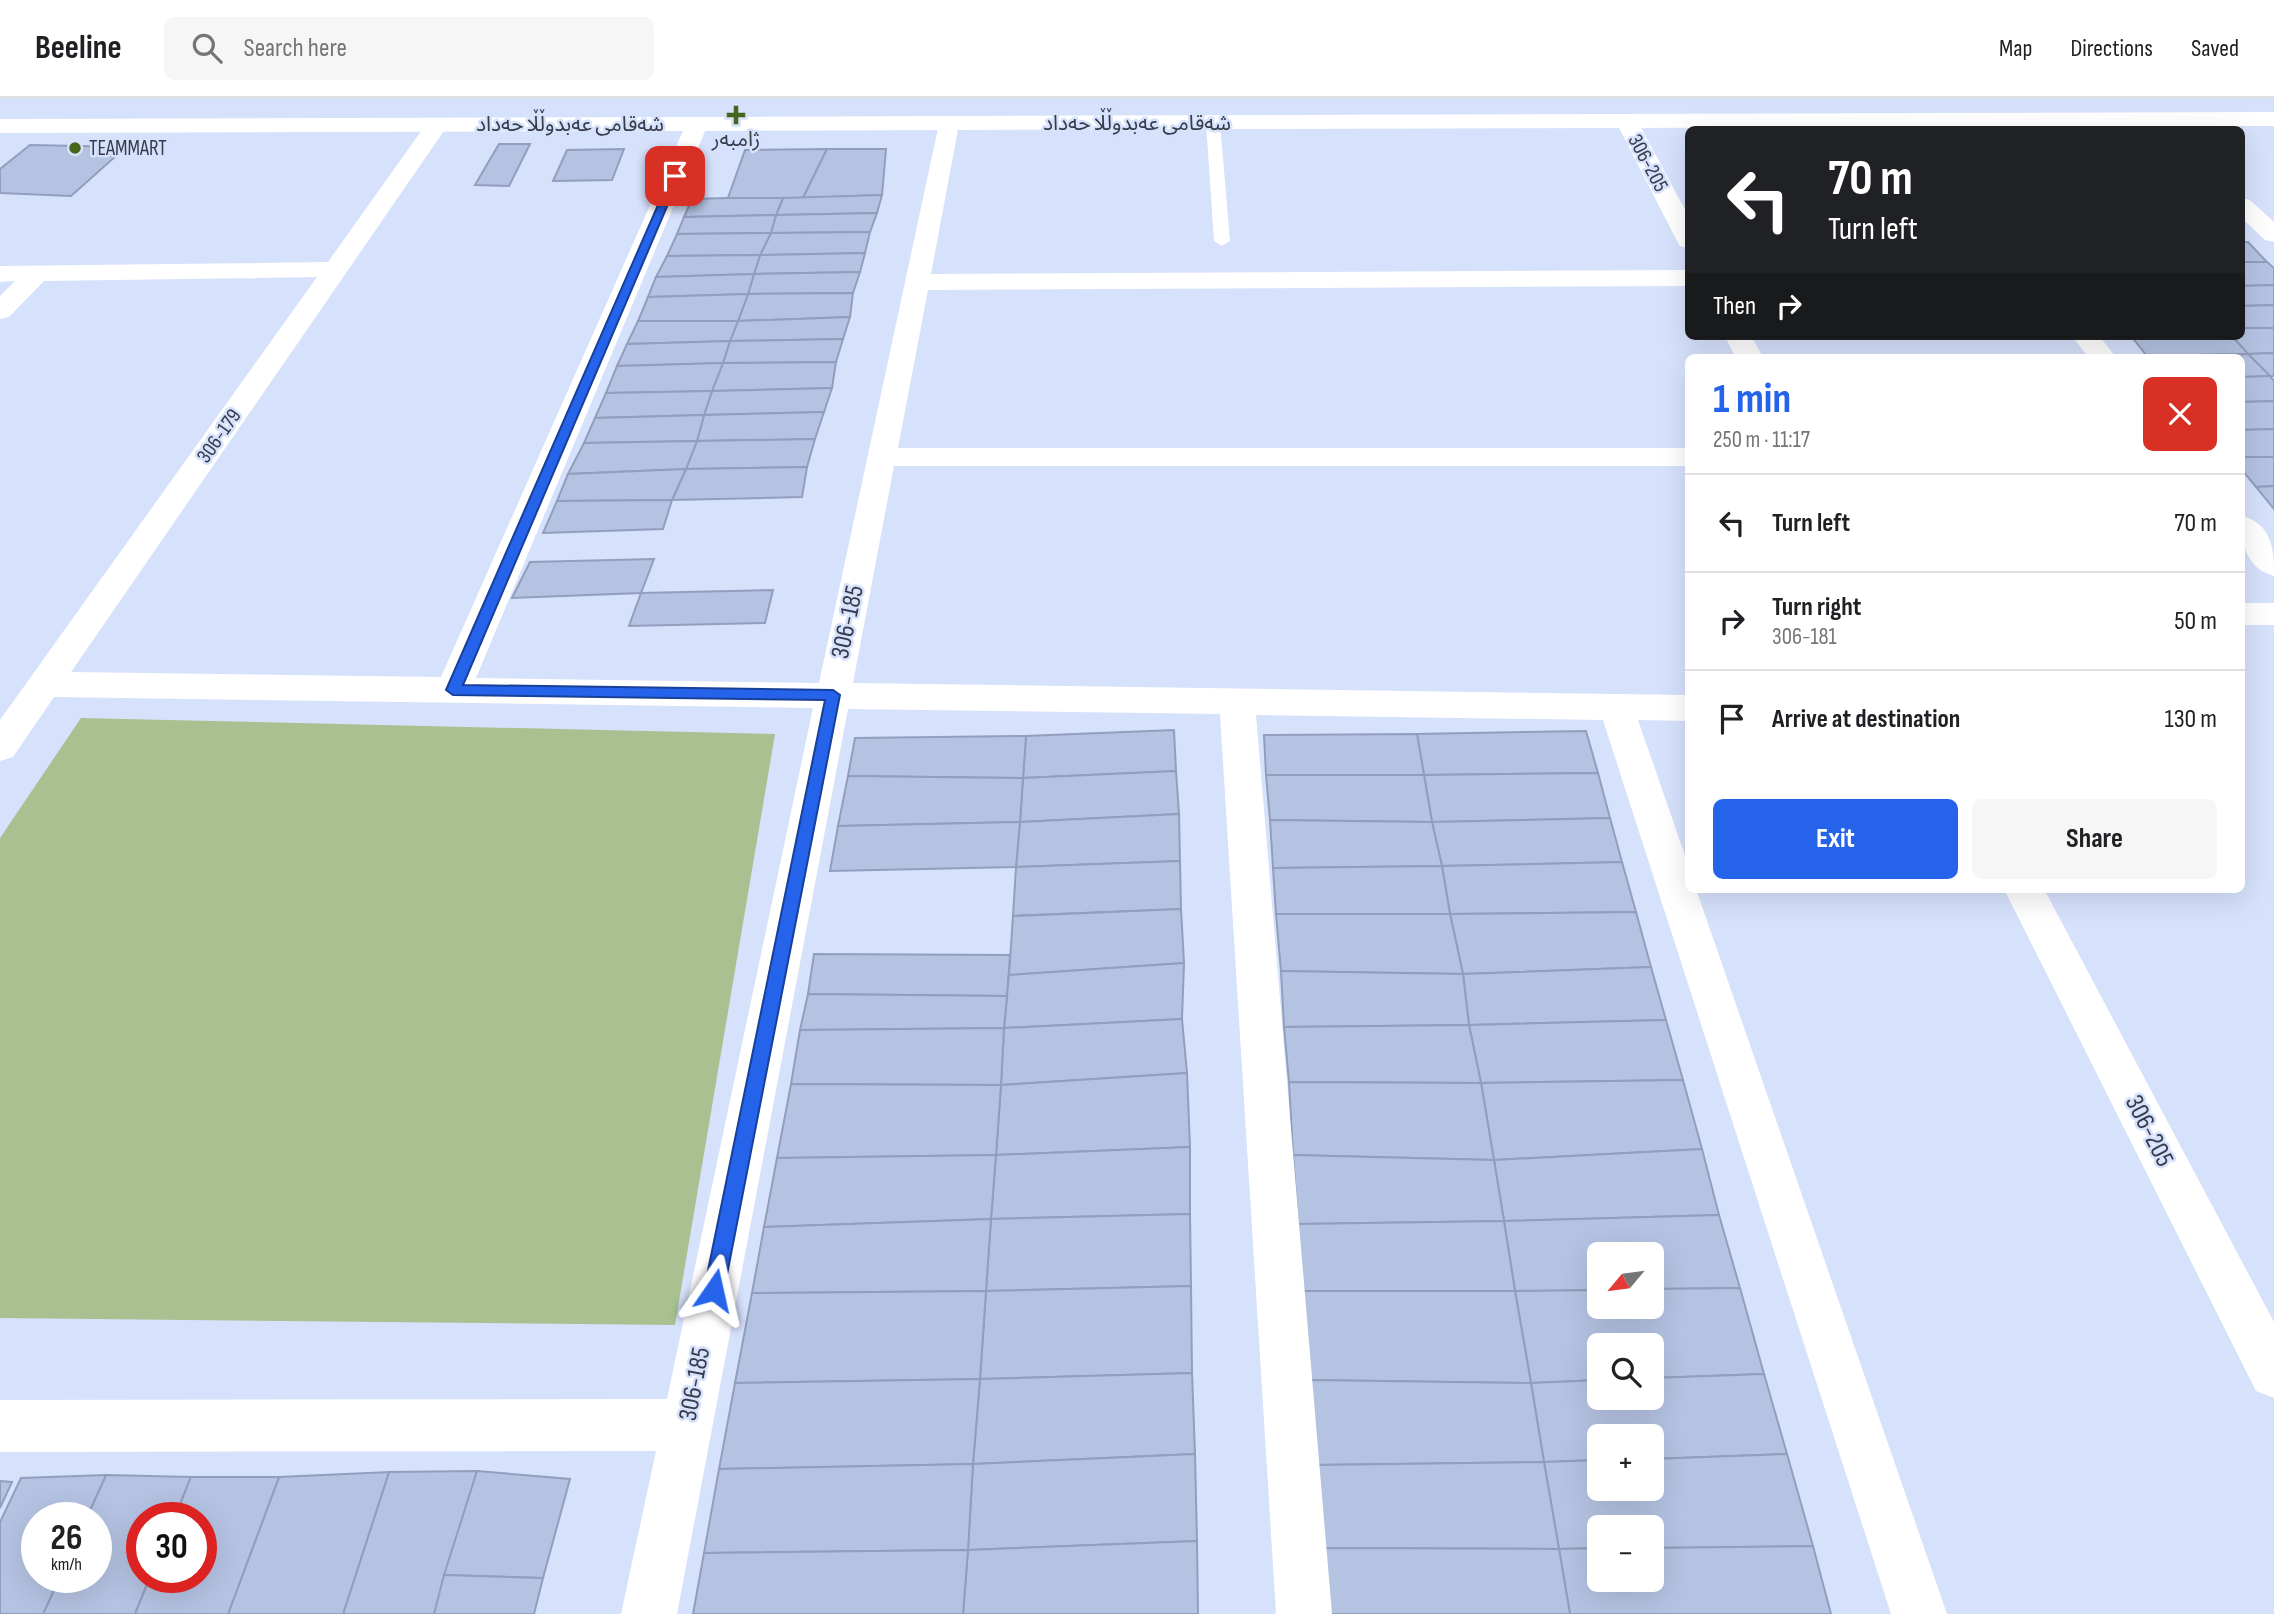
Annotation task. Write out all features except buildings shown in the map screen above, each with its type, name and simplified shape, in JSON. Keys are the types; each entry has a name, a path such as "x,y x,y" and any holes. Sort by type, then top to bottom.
{"street":[{"path":"1336,98 1343,123"},
{"name":"شەقامی عەبدوڵڵا حەداد","path":"0,125 1627,122 1911,125 2155,124 2274,118"},
{"name":"306-205","path":"1627,122 1685,232"},
{"path":"453,690 697,124"},
{"name":"306-185","path":"649,1614 948,124"},
{"name":"306-179","path":"0,747 437,125"},
{"path":"2245,208 2274,235"},
{"path":"0,274 335,269"},
{"path":"0,311 37,274"},
{"path":"916,282 1685,278"},
{"path":"2088,340 2100,354"},
{"path":"881,457 1685,457"},
{"path":"2245,530 2274,565"},
{"path":"2245,614 2274,614"},
{"path":"44,684 1685,708"},
{"path":"1237,701 1304,1614"},
{"path":"1616,707 1919,1614"},
{"name":"306-205","path":"2026,893 2271,1360"},
{"path":"0,1426 687,1425"}],"lane":[{"path":"1213,123 1222,241"}],"green space":[{"path":"81,718 775,734 675,1325 0,1318 0,838"}],"place":[{"name":"ژامبەر","path":"736,115"},
{"name":"TEAMMART","path":"75,148"}],"route":[{"path":"675,176 453,690 833,695 714,1290"}]}
